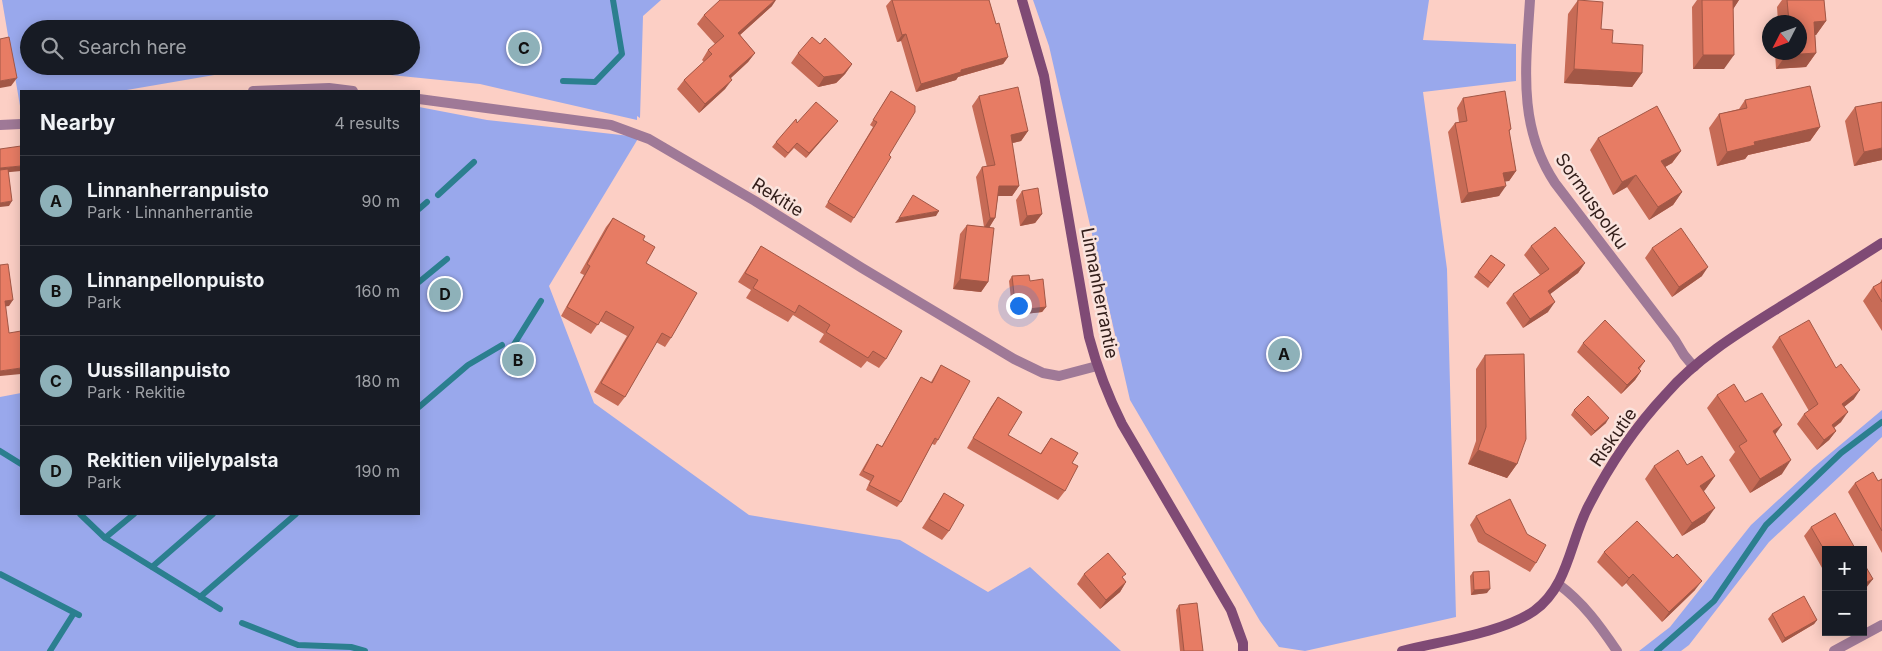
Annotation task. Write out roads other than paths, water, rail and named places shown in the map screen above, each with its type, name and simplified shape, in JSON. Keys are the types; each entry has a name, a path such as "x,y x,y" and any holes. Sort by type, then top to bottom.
{"street":[{"name":"Linnanherrantie","path":"1022,0 1044,76 1088,337 1097,366 1108,396 1122,424 1232,610 1243,643 1243,651"},
{"name":"Sormuspolku","path":"1530,0 1525,90 1527,109 1542,160 1555,183 1694,367"},
{"path":"278,90 329,88 346,90"},
{"name":"Rekitie","path":"420,100 611,125 631,131 755,201 870,273 1028,366 1043,373 1059,376 1097,366"},
{"path":"0,125 20,124"},
{"name":"Riskutie","path":"1402,651 1510,624 1548,600 1558,584 1587,507 1610,467 1636,428 1667,392 1694,367 1741,332 1882,243"},
{"path":"1558,584 1572,594 1592,615 1617,651"},
{"path":"1834,651 1882,624"}],"waterway":[{"path":"563,81 595,82 622,54 613,0"},
{"path":"438,195 474,162"},
{"path":"420,208 427,202"},
{"path":"420,281 447,259"},
{"path":"513,346 541,301"},
{"path":"420,406 468,365 502,345"},
{"path":"1657,651 1714,601 1766,525 1841,453 1882,422"},
{"path":"0,451 20,463"},
{"path":"81,515 105,538 220,609"},
{"path":"105,538 133,515"},
{"path":"152,567 212,515"},
{"path":"200,597 295,515"},
{"path":"0,574 79,615"},
{"path":"50,651 74,613"},
{"path":"242,623 298,645 351,647 365,651"}],"place":[{"name":"Uussillanpuisto","path":"524,48"},
{"name":"Rekitien viljelypalsta","path":"445,294"},
{"name":"Linnanherranpuisto","path":"1284,354"},
{"name":"Linnanpellonpuisto","path":"518,360"}]}
